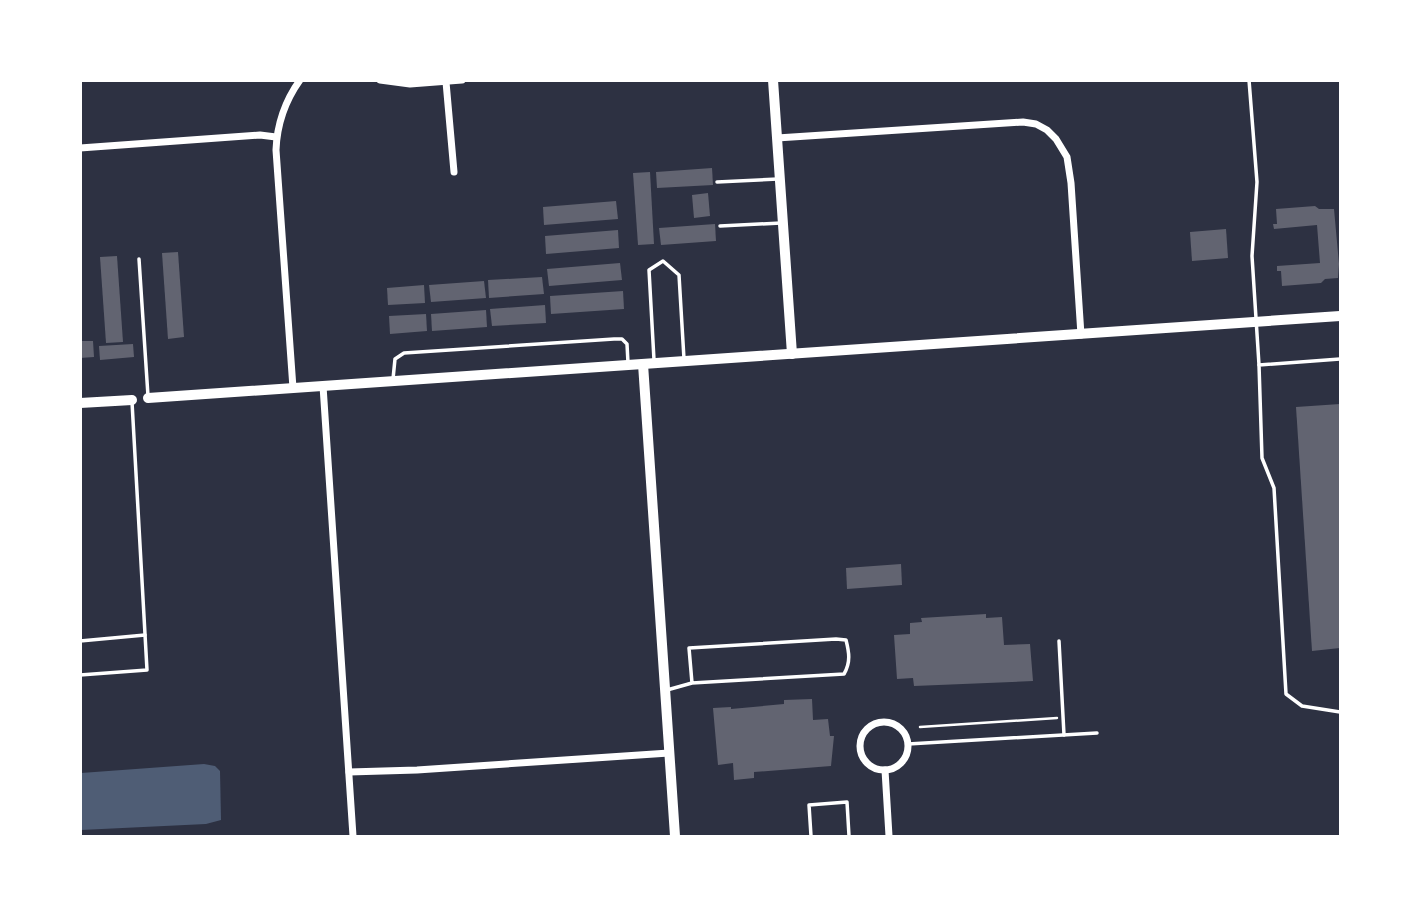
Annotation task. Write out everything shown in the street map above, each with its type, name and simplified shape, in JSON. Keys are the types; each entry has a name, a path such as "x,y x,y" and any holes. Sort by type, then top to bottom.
{"main road":[{"path":"148,398 1340,316"},
{"path":"80,403 132,400"}],"street":[{"path":"293,388 276,137 287,100 300,80"},
{"path":"380,80 410,84 462,80"},
{"path":"773,80 792,354"},
{"path":"446,82 454,172"},
{"path":"777,138 1023,122 1042,127 1056,139 1069,166 1081,335"},
{"path":"80,148 260,135 276,137"},
{"path":"649,364 665,690 676,836"},
{"path":"323,386 353,836"},
{"path":"132,400 148,398"},
{"path":"882,721 891,722 904,731 908,744 904,760 885,770 876,769 863,758 859,742 867,727 882,721"},
{"path":"349,772 669,753"},
{"path":"885,770 889,836"}],"lane":[{"path":"1249,80 1257,182 1252,256 1262,457 1274,488 1286,694 1302,706 1340,712"},
{"path":"717,182 780,179"},
{"path":"720,226 783,222"},
{"path":"139,259 148,398"},
{"path":"649,364 649,270 663,261 679,275 684,361"},
{"path":"393,381 395,359 404,353 622,339 627,344 628,365"},
{"path":"1259,365 1340,359"},
{"path":"80,675 147,670 132,400"},
{"path":"80,640 145,635"},
{"path":"665,690 692,683 844,674 849,665 846,640 689,648 692,683"},
{"path":"1059,641 1065,735"},
{"path":"908,744 1097,733"},
{"path":"811,836 809,804 847,802 849,836"}],"path":[{"path":"920,727 1064,718"}],"water":[{"path":"204,764 215,766 220,771 221,820 206,824 81,830 81,773"}],"building":[{"path":"712,168 713,185 657,188 656,172"},
{"path":"650,172 654,244 638,245 633,173"},
{"path":"708,193 710,216 694,218 692,195"},
{"path":"616,201 618,219 544,225 543,207"},
{"path":"1315,206 1319,209 1334,209 1338,278 1325,279 1321,283 1282,286 1281,271 1277,271 1277,266 1320,263 1317,225 1274,229 1273,224 1277,224 1276,209"},
{"path":"715,224 716,241 661,245 659,228"},
{"path":"1226,229 1228,258 1192,261 1190,232"},
{"path":"618,230 619,248 546,254 545,236"},
{"path":"178,252 184,337 168,339 162,253"},
{"path":"117,256 123,342 106,343 100,257"},
{"path":"620,263 622,280 549,286 547,269"},
{"path":"542,277 544,294 489,298 488,280"},
{"path":"484,281 486,298 431,302 429,285"},
{"path":"424,285 425,303 388,305 387,288"},
{"path":"623,291 624,309 551,314 550,296"},
{"path":"545,305 546,323 492,326 490,309"},
{"path":"486,310 487,327 432,331 431,314"},
{"path":"426,314 427,331 390,334 389,316"},
{"path":"80,341 93,341 94,357 80,358"},
{"path":"133,344 134,357 100,360 99,346"},
{"path":"1340,404 1340,648 1312,651 1296,407"},
{"path":"901,564 902,585 847,589 846,568"},
{"path":"986,614 986,618 1002,617 1004,645 1030,644 1033,681 914,686 913,678 897,679 894,635 910,634 910,623 922,622 921,618"},
{"path":"812,699 813,720 828,719 830,736 834,736 831,766 754,772 754,778 734,780 733,763 718,765 713,708 731,709 784,704 784,700"}]}
